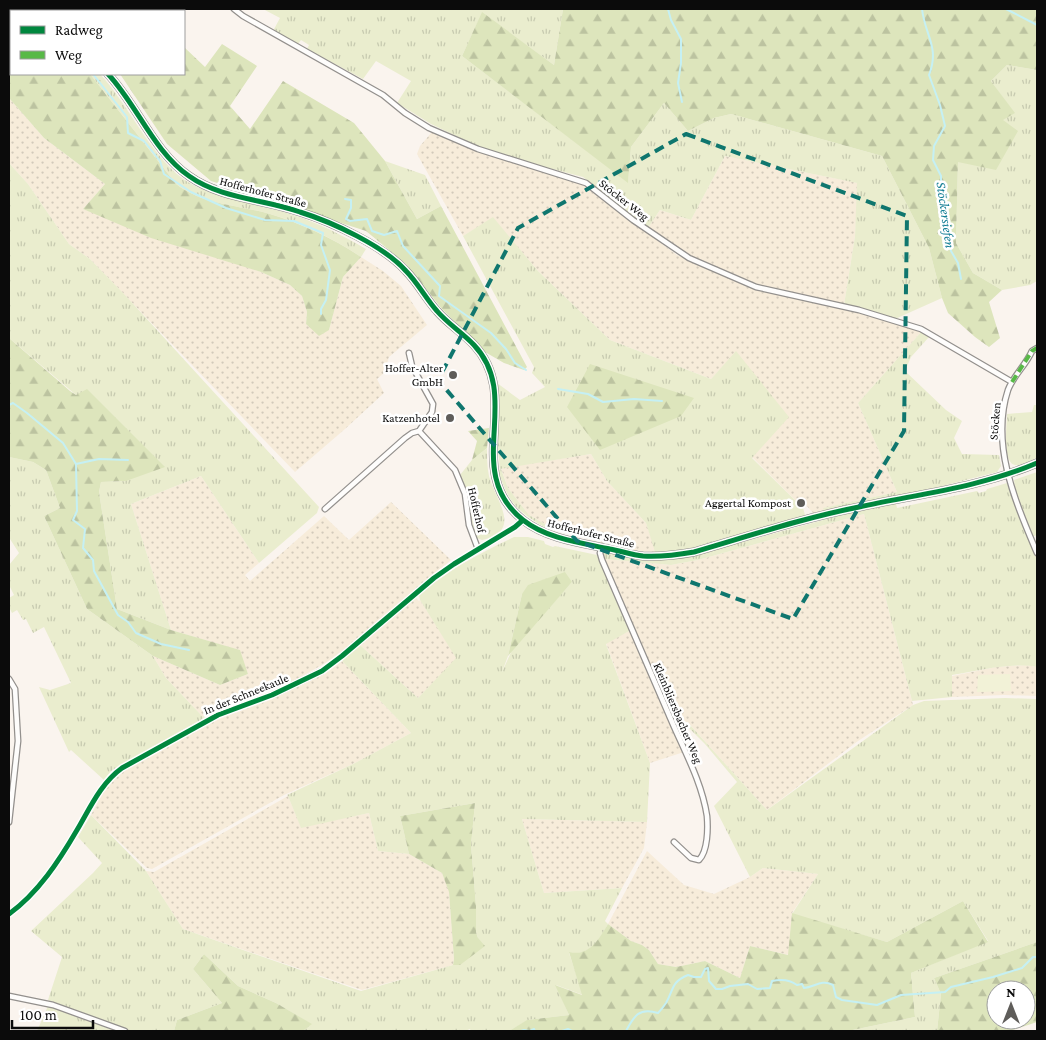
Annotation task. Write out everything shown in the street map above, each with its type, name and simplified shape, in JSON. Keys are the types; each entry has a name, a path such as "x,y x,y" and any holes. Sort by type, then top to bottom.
{"street":[{"name":"Stöcker Weg","path":"234,9 243,16 383,95 429,128 478,149 586,183 633,220 689,258 756,287 859,310 921,329 1012,382"},
{"name":"Hofferhofer Straße","path":"109,75 122,90 172,161 198,182 220,191 283,206 316,218 380,250 407,271 437,311 476,347 490,370 496,400 493,446 494,472 505,499 523,520 555,536 643,556 667,556 694,552 812,518 949,490 1008,474 1037,463"},
{"name":"Stöcken","path":"1037,348 1032,351 1012,382 1003,411 1002,436 1008,474 1037,553"},
{"path":"325,509 412,432 419,431 432,412 433,404 412,366 409,354"},
{"name":"Hofferhof","path":"419,431 455,470 464,494 469,525 478,549"},
{"name":"In der Schneekaule","path":"9,914 39,885 55,866 112,775 205,722 230,710 272,695 322,671 434,578 523,520"},
{"name":"Kleinbliersbacher Weg","path":"602,548 600,553 602,560 690,766 705,806 706,842 702,857 699,860 691,858 674,842"},
{"path":"9,678 15,689 18,740 9,822"},
{"path":"9,996 53,1005 125,1031"}],"highlighted area":[{"path":"686,134 907,216 904,431 793,619 577,541 438,380 518,228"}],"shaded area":[{"path":"9,98 44,138 105,184 83,209 261,272 290,285 302,296 307,312 306,324 329,330 343,277 361,257 383,271 401,286 427,325 389,357 384,373 377,379 384,393 295,472 90,259 69,244 28,184 9,163"},
{"path":"432,132 477,151 580,183 677,255 755,289 859,312 922,331 858,403 897,492 824,508 825,512 813,513 800,498 796,501 752,457 736,352 711,379 610,340 538,271 493,218 463,236 417,154 420,146"},
{"path":"725,156 858,183 855,236 844,305 757,286 743,281 685,254 647,229 660,210 691,220"},
{"path":"591,454 607,481 646,523 656,552 629,550 589,540 563,529 554,529 529,515 508,488 501,468"},
{"path":"201,476 259,563 245,575 250,581 324,516 349,540 391,502 451,560 336,657 290,683 226,707 204,718 166,678 153,656 220,685 248,674 239,650 171,630 131,504"},
{"path":"864,514 913,705 858,741 767,810 691,726 678,735 604,559 671,565 698,560"},
{"path":"416,598 420,600 457,658 418,698 360,645"},
{"path":"631,630 684,752 650,763 606,643"},
{"path":"341,660 411,733 355,763 284,795 152,869 147,868 91,815 108,783 123,769 232,712 273,697 316,677"},
{"path":"1026,665 1037,667 1037,696 952,697 952,676 996,667"},
{"path":"288,796 301,827 369,813 378,851 409,854 442,873 449,891 453,965 362,990 183,929 146,871 154,872"},
{"path":"522,819 647,822 644,848 622,888 544,893"},
{"path":"647,851 684,885 714,894 750,877 763,868 818,874 792,913 789,955 750,946 740,978 705,961 676,967 658,964 649,950 631,941 608,924"}],"green space":[{"path":"9,9 46,9 10,10 10,75 91,75 176,184 209,200 270,214 294,222 317,232 361,257 343,277 329,330 319,336 306,324 307,312 302,296 290,285 261,272 151,238 83,209 105,184 44,138 9,98"},
{"path":"263,9 563,9 554,65 482,13 462,56 628,182 631,147 664,103 688,131 714,118 731,114 882,156 929,248 942,298 895,319 844,305 855,236 857,183 725,156 691,220 660,210 647,229 583,177 514,159 479,147 431,124 397,103 411,81 376,61 363,79 307,49 309,45 301,40 298,44 273,31 280,18"},
{"path":"563,9 1037,9 1037,70 1007,65 991,81 1015,113 1003,120 1018,131 996,170 958,162 956,243 973,273 1002,290 989,302 1000,338 989,347 948,313 942,298 929,248 882,156 731,114 714,118 688,131 664,103 631,147 628,183 462,56 482,12 554,65"},
{"path":"222,44 257,66 230,106 250,129 283,81 354,123 385,161 417,219 441,206 527,367 524,370 504,363 485,352 442,309 406,264 366,231 211,181 167,144 121,75 185,75 185,48 205,67"},
{"path":"1007,65 1037,70 1037,281 1030,285 1002,290 973,273 956,243 958,161 1002,120 1014,113 991,81"},
{"path":"91,75 101,75 170,168 193,185 220,196 300,217 339,234 366,249 361,257 329,238 294,222 270,214 209,200 176,184"},
{"path":"385,161 425,175 441,206 417,219"},
{"path":"9,163 28,184 69,244 90,259 125,295 319,507 317,513 259,563 201,476 131,504 171,630 117,609 99,492 101,482 126,481 76,395 9,338"},
{"path":"493,217 538,271 610,340 711,379 736,351 789,417 752,458 803,508 805,515 685,550 655,552 646,523 607,481 591,454 500,469 497,438 500,402 497,383 520,400 545,387 532,373 534,367 463,236"},
{"path":"922,331 929,337 911,357 905,371 946,410 962,421 954,438 962,454 999,455 1001,466 997,472 899,497 825,512 823,508 897,492 858,403"},
{"path":"9,338 76,395 87,389 165,467 126,481 101,482 99,492 117,609 171,630 240,650 248,674 220,685 153,656 87,609 44,516 60,508 46,470 33,462 9,457"},
{"path":"590,364 694,398 681,416 600,450 567,407"},
{"path":"1034,405 1037,405 1037,458 1015,465 1008,458 1007,414 1032,412"},
{"path":"489,428 487,448 472,460 477,441 468,431"},
{"path":"487,448 489,476 504,514 504,522 502,530 495,536 482,540 477,538 460,475 472,460"},
{"path":"9,457 33,462 46,470 60,508 44,516 87,609 153,656 166,678 204,718 111,771 104,780 71,750 69,752 39,687 50,690 71,683 44,627 33,633 26,619 23,620 17,610 12,613 9,607 9,598 14,595 9,585 9,565 19,553 9,540"},
{"path":"501,469 508,488 529,515 554,529 538,524 515,505 501,479 498,470"},
{"path":"1037,472 1037,535 1032,537 1015,489 1014,480"},
{"path":"1007,483 1037,559 1037,667 1006,666 952,675 952,697 912,701 864,514 698,560 671,565 604,559 604,552 636,558 663,560 695,555 838,516 896,503 897,508 977,491 979,493"},
{"path":"514,537 528,537 544,541 545,544 553,547 597,555 631,630 606,644 650,763 647,822 522,819 544,893 622,888 605,921 608,924 593,946 583,952 569,953 583,995 556,985 569,1015 528,1020 509,1031 471,1031 470,1029 465,1031 305,1031 303,1030 311,1024 276,1003 238,986 204,954 193,969 222,1003 177,1020 174,1031 130,1031 48,1000 62,957 31,931 102,863 78,837 91,815 146,871 183,929 361,991 453,965 460,965 478,938 476,932 471,845 475,803 400,816 409,854 378,851 369,813 301,828 287,795 355,763 411,733 341,660 360,645 418,698 456,658 420,600 419,595 452,570","holes":["572,582 513,648 502,672 508,656 522,594"]},
{"path":"565,572 572,582 508,656 522,594 528,585"},
{"path":"1010,674 1011,691 977,692 978,675"},
{"path":"1005,698 1037,699 1037,942 934,978 941,994 937,1031 848,1031 915,1017 911,973 988,941 963,901 887,942 792,914 818,874 763,868 750,877 714,806 737,782 689,728 690,725 767,810 913,705 924,701"},
{"path":"475,803 471,845 476,932 478,938 485,946 460,965 453,965 449,892 442,873 409,854 400,816"},
{"path":"963,901 988,942 911,973 915,1017 848,1031 509,1031 527,1020 569,1015 555,985 582,995 569,952 582,952 593,946 608,924 631,941 649,950 658,964 676,967 705,961 740,978 750,946 788,955 792,913 887,942"},
{"path":"1037,942 1037,1022 1036,980 986,980 986,1030 1013,1030 1010,1031 937,1031 941,994 934,978"},
{"path":"204,954 238,986 276,1003 312,1024 305,1031 174,1031 177,1020 222,1003 193,969"},
{"path":"48,1006 115,1031 37,1031"}],"waterway":[{"path":"668,9 671,20 681,39 681,63 678,83 682,102"},
{"name":"Stöckersiefen","path":"922,9 933,57 929,75 940,105 945,126 934,146 933,160 941,176 941,188 947,210 944,218 951,251 958,263 961,279"},
{"path":"1006,9 1037,25"},
{"path":"94,75 127,117 128,133 144,141 160,161 164,174 191,192 226,208 265,220 294,221 323,233 321,245 330,270 326,300 321,309 321,314"},
{"path":"345,199 351,200 351,208 346,219 350,221 367,219 372,231 384,235 397,231 403,246 440,286 439,296 491,333 506,349 515,363 526,370"},
{"path":"558,389 588,394 603,402 634,399 662,401"},
{"path":"9,405 13,403 63,443 76,464 77,511 73,520 85,529 83,548 93,560 94,571 118,615 128,622 136,633 161,644 189,650"},
{"path":"76,464 99,459 128,460"},
{"path":"626,1031 638,1014 646,1011 658,1013 679,980 688,975 701,977 705,969 708,968 709,981 716,989 748,984 757,989 770,988 772,981 779,980 797,985 802,984 804,988 821,983 829,983 833,985 836,997 842,1000 877,1005 901,995 945,992 951,987 1022,968 1033,957 1037,957"},
{"path":"530,1031 534,1029 535,1031"},
{"path":"562,1031 568,1029 572,1031"},
{"path":"521,1031 529,1031"}],"marked path":[{"path":"1012,382 1032,351 1037,348"}],"cycle path":[{"path":"109,75 166,154 177,166 201,184 215,190 313,216 371,244 406,271 441,316 474,345 488,366 494,388 493,457 496,479 505,501 523,520 543,532 565,539 639,555 669,556 694,552 817,516 972,484 1037,463"},
{"path":"9,914 20,906 47,876 102,788 122,768 218,715 272,695 322,671 434,578 523,520"}],"place":[{"name":"Hoffer-Alter GmbH","path":"453,375"},
{"name":"Katzenhotel","path":"450,418"},
{"name":"Aggertal Kompost","path":"801,503"}]}
